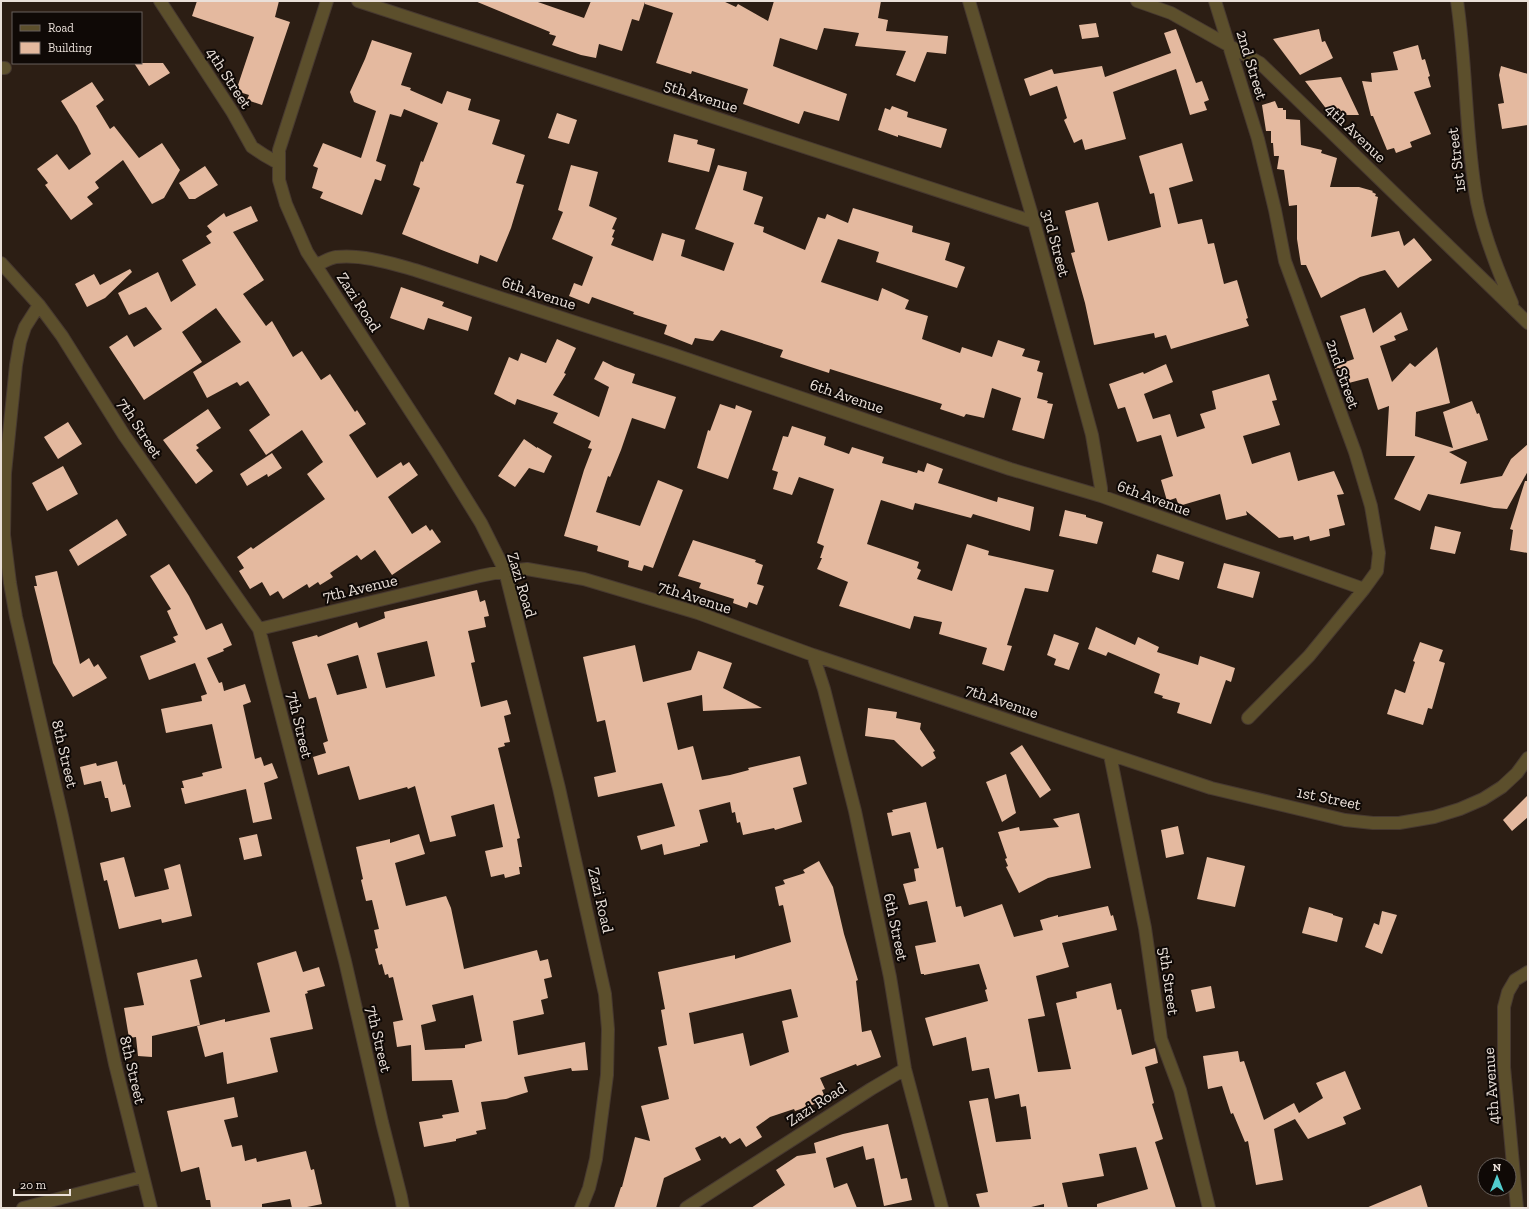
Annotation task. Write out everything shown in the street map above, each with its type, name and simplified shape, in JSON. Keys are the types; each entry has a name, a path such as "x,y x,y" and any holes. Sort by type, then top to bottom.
{"street":[{"name":"4th Street","path":"160,1 233,113 252,147 278,162"},
{"name":"Zazi Road","path":"327,1 279,150 278,162 280,180 286,204 307,252 477,516 505,570 559,788 606,994 608,1029 607,1075 596,1159 589,1188 581,1208"},
{"name":"5th Avenue","path":"358,1 1034,222"},
{"name":"3rd Street","path":"969,1 1034,222 1092,435 1101,496"},
{"name":"4th Avenue","path":"1137,1 1171,13 1260,63 1528,323"},
{"name":"2nd Street","path":"1215,1 1258,139 1286,261 1355,452 1371,506 1379,553 1377,571 1364,589 1309,656 1248,718"},
{"name":"1st Street","path":"1457,1 1464,66 1468,128 1478,203 1499,274 1515,309"},
{"name":"6th Avenue","path":"316,265 334,257 354,257 377,260 415,270 665,351 1010,469 1101,496 1364,589"},
{"name":"7th Street","path":"1,263 39,305 62,336 124,435 259,629 345,961 403,1208"},
{"name":"8th Street","path":"39,305 25,327 20,342 16,364 6,473 4,535 16,617 65,828 115,1064 142,1177 151,1208"},
{"name":"7th Avenue","path":"259,629 505,570 527,569 584,579 698,613 1110,755"},
{"name":"6th Street","path":"814,654 855,811 890,977 905,1069 942,1208"},
{"name":"1st Street","path":"1110,755 1211,788 1345,820 1399,824 1434,817 1460,809 1483,799 1502,787 1512,778 1528,758"},
{"name":"5th Street","path":"1110,755 1145,928 1161,1039 1180,1090 1209,1208"},
{"name":"4th Avenue","path":"1517,1208 1504,1068 1504,1007 1508,992 1515,980 1528,972"},
{"name":"Zazi Road","path":"686,1208 871,1089 905,1069"},
{"path":"23,1208 142,1177"}],"building":[{"path":"197,1 279,1 275,17 290,22 262,105 247,100 249,95 236,91 254,37 192,16"},
{"path":"475,1 535,1 584,18 591,1 723,1 736,7 738,4 768,21 774,1 881,1 878,18 888,20 886,31 948,36 946,54 927,52 915,82 896,75 906,51 855,46 859,33 824,28 817,50 780,38 773,66 847,94 839,121 804,111 799,124 743,104 748,89 692,71 691,74 656,63 673,13 645,4 645,2 639,21 632,19 622,51 599,44 596,58 581,55 552,45 556,36 549,34 550,32"},
{"path":"1096,23 1099,37 1082,39 1079,25"},
{"path":"1176,29 1196,83 1202,81 1209,100 1204,102 1207,110 1190,115 1176,69 1113,92 1126,139 1085,150 1082,139 1074,143 1064,120 1067,118 1057,86 1030,96 1024,79 1052,69 1054,74 1102,66 1105,77 1171,53 1164,33"},
{"path":"1319,29 1322,42 1325,41 1333,58 1300,75 1273,39"},
{"path":"372,40 412,53 401,85 411,88 410,90 442,104 447,91 471,99 468,110 500,120 492,144 525,155 516,183 524,185 511,228 497,262 480,255 478,264 402,234 420,188 413,185 421,161 423,162 438,123 404,109 401,117 390,114 376,161 386,165 381,181 375,179 362,215 320,198 323,192 312,188 318,168 313,166 323,143 361,158 376,111 354,102 350,92"},
{"path":"1418,45 1422,60 1425,59 1430,76 1428,77 1431,87 1414,92 1431,134 1410,142 1412,147 1396,153 1394,148 1387,150 1373,116 1371,116 1362,81 1372,82 1371,73 1398,70 1393,52"},
{"path":"163,63 170,73 149,86 135,64"},
{"path":"1501,66 1528,74 1528,125 1502,129 1498,104 1504,103 1499,75"},
{"path":"1341,77 1359,115 1331,115 1305,81"},
{"path":"92,82 104,100 96,106 110,129 114,126 139,158 162,143 180,170 164,198 152,204 123,160 95,182 99,188 87,197 93,204 71,220 45,185 48,183 37,169 57,154 69,170 91,154 77,126 61,101"},
{"path":"1275,101 1278,108 1283,108 1283,110 1286,110 1286,119 1300,120 1301,145 1322,150 1321,153 1337,158 1330,187 1359,187 1373,191 1372,192 1376,194 1375,196 1378,197 1371,237 1399,231 1404,246 1414,238 1432,260 1398,288 1385,270 1360,277 1321,298 1306,265 1301,265 1297,239 1297,205 1289,206 1284,170 1277,169 1279,156 1274,156 1273,143 1271,143 1271,131 1266,131 1262,105"},
{"path":"892,106 908,112 907,117 947,129 941,148 898,135 898,137 878,130 885,108 890,110"},
{"path":"557,113 577,120 569,144 548,138"},
{"path":"674,134 698,140 697,144 715,149 709,172 668,162"},
{"path":"1182,143 1193,181 1169,188 1178,224 1202,219 1208,244 1214,243 1224,284 1237,280 1249,326 1171,349 1166,335 1155,338 1154,333 1094,345 1085,303 1071,253 1075,252 1065,211 1098,202 1108,241 1161,227 1154,193 1150,194 1139,156"},
{"path":"571,165 598,172 589,206 617,218 612,229 615,230 611,245 653,261 662,233 685,240 681,256 724,271 734,243 695,229 718,165 747,172 743,190 763,197 754,224 764,227 763,232 805,250 818,217 825,219 827,214 848,223 853,208 913,226 912,232 950,243 945,260 965,267 957,288 876,262 879,252 838,239 821,282 878,301 882,288 909,300 905,309 928,316 922,339 960,353 962,347 992,357 998,340 1025,349 1022,356 1040,361 1037,371 1043,373 1037,398 1053,404 1044,439 1012,430 1021,398 992,388 984,418 966,414 964,417 940,409 942,404 830,369 829,373 780,357 783,350 721,330 713,341 695,338 692,345 664,334 667,325 633,314 634,312 592,297 589,304 569,296 574,283 582,286 593,257 552,239 563,212 558,210"},
{"path":"205,166 218,185 195,199 189,199 179,183"},
{"path":"251,206 258,221 233,232 264,280 243,294 266,326 272,321 293,357 302,351 321,380 330,374 355,412 357,410 366,424 349,435 377,478 401,462 403,466 409,462 418,475 388,497 412,534 426,525 430,531 432,529 441,542 392,575 375,550 361,560 357,555 330,573 333,577 320,585 318,582 309,588 307,584 283,599 278,591 270,596 262,582 250,589 239,571 244,568 237,557 251,547 253,549 325,499 307,474 323,462 302,430 266,455 249,430 270,415 248,381 240,386 237,382 207,398 193,372 241,342 216,308 182,332 202,362 144,400 109,347 127,335 134,347 162,329 146,307 129,315 118,293 158,272 171,302 196,285 182,260 211,243 206,236 212,232 207,226 224,213 226,217"},
{"path":"130,269 132,272 105,298 87,307 75,284 94,274 100,285"},
{"path":"401,287 444,302 442,306 472,317 468,331 428,318 424,330 390,318"},
{"path":"1365,308 1373,333 1401,312 1408,330 1394,336 1396,340 1380,346 1392,382 1410,363 1415,367 1437,347 1450,403 1416,412 1415,436 1453,448 1443,412 1472,401 1477,414 1479,413 1488,440 1449,452 1467,462 1460,484 1502,476 1511,459 1528,444 1528,471 1507,509 1494,508 1428,494 1420,511 1394,499 1415,456 1386,456 1389,406 1378,410 1368,378 1341,385 1334,366 1354,359 1340,316"},
{"path":"557,339 576,348 564,373 566,374 553,395 599,417 609,387 594,379 603,361 635,374 632,383 676,397 665,429 632,418 610,477 608,476 596,512 640,526 658,480 683,490 653,568 644,565 642,571 628,567 629,561 597,551 598,546 564,536 592,449 588,448 591,441 553,423 558,413 517,399 515,405 494,394 509,357 518,361 521,353 546,363"},
{"path":"1166,364 1173,382 1144,394 1153,419 1170,414 1177,437 1205,428 1200,414 1216,409 1212,391 1269,374 1277,400 1272,401 1280,425 1243,436 1252,464 1290,452 1298,481 1334,471 1344,494 1337,495 1345,525 1329,529 1330,536 1310,541 1309,536 1294,540 1293,536 1279,538 1246,511 1247,515 1226,520 1220,494 1179,506 1176,498 1167,501 1161,480 1173,476 1161,435 1137,442 1125,407 1118,409 1109,384 1143,372 1144,374"},
{"path":"720,404 735,409 736,405 752,411 728,479 697,468 708,430 710,431"},
{"path":"208,409 221,428 196,445 199,448 196,450 213,471 196,484 163,440"},
{"path":"68,422 82,444 58,459 44,437"},
{"path":"792,426 826,437 824,445 849,454 852,447 884,457 882,463 917,473 918,470 924,472 927,463 943,469 938,483 997,502 998,497 1034,507 1030,531 973,514 971,518 915,503 913,510 881,500 867,544 919,562 917,568 921,570 917,579 952,591 967,544 989,551 988,555 1054,570 1048,592 1025,588 1007,645 1012,646 1004,671 982,664 987,648 939,634 942,622 914,616 910,629 839,606 848,582 817,569 822,558 820,558 824,546 817,543 834,489 799,477 792,495 773,489 778,472 772,470 783,436 788,437"},
{"path":"524,439 552,456 544,473 529,468 515,487 498,476"},
{"path":"272,453 282,468 268,477 267,474 247,486 240,474"},
{"path":"63,466 78,494 47,511 32,483"},
{"path":"1525,481 1528,481 1528,553 1510,550 1513,530 1510,529"},
{"path":"1065,510 1086,515 1086,517 1103,522 1097,544 1059,536"},
{"path":"117,519 127,535 78,566 69,550"},
{"path":"1435,526 1461,532 1455,554 1430,549"},
{"path":"693,540 756,560 755,562 763,565 757,584 764,586 757,605 749,602 747,608 733,603 734,599 699,588 701,583 678,576"},
{"path":"1157,554 1184,562 1179,580 1152,572"},
{"path":"1224,563 1260,572 1253,598 1217,588"},
{"path":"169,564 189,596 206,630 222,623 232,645 223,649 224,651 207,658 219,683 222,682 224,691 245,684 251,702 243,705 255,759 261,757 264,766 272,763 278,778 264,783 272,819 253,823 246,789 185,804 181,788 184,788 182,781 203,776 202,773 222,768 212,724 166,733 161,709 202,701 201,696 207,694 195,663 149,680 140,656 176,642 173,637 178,635 167,611 171,609 150,576"},
{"path":"57,571 80,664 89,658 94,667 98,664 107,678 73,697 53,663 34,586 37,586 35,576"},
{"path":"477,590 480,602 485,600 489,616 484,617 486,627 468,631 475,662 471,663 481,707 507,700 511,714 504,716 510,742 504,743 505,746 498,748 520,838 517,839 522,867 519,867 520,874 505,878 504,874 491,877 485,851 503,847 494,804 451,816 456,836 430,842 415,786 408,789 407,787 359,800 349,766 318,775 313,757 326,753 323,743 328,741 316,697 309,699 292,642 317,635 318,637 357,622 359,628 385,618 384,612","holes":["427,641 435,676 386,688 377,653","358,655 367,688 337,695 327,664"]},
{"path":"1096,627 1135,645 1138,637 1159,647 1157,652 1198,665 1200,656 1235,668 1231,682 1226,680 1211,724 1177,713 1180,703 1162,698 1163,696 1154,693 1160,674 1108,652 1106,656 1088,649"},
{"path":"1054,634 1079,643 1069,670 1054,665 1056,659 1047,655"},
{"path":"1420,642 1443,650 1439,661 1445,663 1432,709 1428,708 1423,725 1387,714 1395,689 1405,693 1415,662 1413,661"},
{"path":"635,645 643,682 691,670 698,651 732,663 723,688 762,708 703,711 702,695 667,703 678,750 693,746 702,780 730,775 749,770 748,768 800,756 807,784 793,788 802,822 775,830 774,828 743,835 740,822 737,823 735,812 732,813 730,802 699,810 708,842 700,844 700,846 664,855 662,844 641,850 637,836 675,826 662,783 598,797 594,777 616,772 605,720 597,722 583,657"},
{"path":"868,708 897,712 896,718 921,723 920,729 935,751 933,752 936,758 922,767 894,740 865,736"},
{"path":"1022,745 1051,790 1040,798 1010,753"},
{"path":"117,761 123,785 125,784 131,807 111,812 108,798 105,798 101,781 84,785 80,767 96,763 97,766"},
{"path":"1006,774 1016,813 1002,822 986,782"},
{"path":"1528,795 1528,817 1512,831 1503,820"},
{"path":"926,802 937,849 943,847 956,907 961,906 964,917 1002,904 1014,937 1043,930 1040,920 1058,915 1058,917 1108,906 1111,916 1113,915 1117,930 1062,943 1069,967 1036,976 1045,1016 1028,1019 1038,1072 1071,1069 1056,1003 1077,998 1076,992 1111,983 1117,1010 1121,1009 1132,1055 1155,1048 1158,1063 1145,1067 1154,1103 1152,1104 1163,1139 1155,1142 1176,1208 1097,1208 1097,1204 1148,1189 1136,1147 1099,1154 1104,1176 1062,1183 1068,1208 1044,1208 1044,1204 1027,1208 980,1208 976,1194 988,1192 969,1101 988,1098 996,1142 1031,1139 1026,1106 1021,1107 1019,1094 995,1099 989,1068 972,1071 966,1037 933,1046 925,1018 988,1001 985,990 987,989 979,964 924,975 921,974 915,946 936,942 927,901 909,905 903,884 916,881 914,869 919,868 910,832 892,836 887,813 893,812 892,810"},
{"path":"1079,813 1091,868 1048,878 1019,893 1006,867 1008,866 1005,859 1007,858 998,832 1019,827 1020,831 1059,827 1053,819"},
{"path":"1178,826 1184,854 1166,858 1161,830"},
{"path":"257,834 262,856 244,860 239,838"},
{"path":"419,834 425,854 395,863 406,906 446,896 451,908 464,969 537,950 540,961 548,959 552,977 544,979 548,998 541,1000 544,1014 513,1021 518,1055 585,1042 588,1070 572,1071 571,1068 524,1077 528,1092 506,1099 481,1102 486,1129 476,1131 477,1134 456,1139 456,1141 424,1147 419,1122 443,1118 442,1115 459,1112 452,1080 412,1081 411,1045 397,1047 393,1022 403,1020 393,977 389,978 388,974 385,975 382,964 379,965 375,949 378,948 374,930 379,929 372,900 366,901 356,847 390,839 390,843","holes":["473,995 482,1041 465,1045 465,1048 425,1050 421,1025 436,1021 432,1005"]},
{"path":"124,857 135,897 169,889 164,869 180,864 192,916 162,923 161,919 119,929 107,880 104,881 100,863"},
{"path":"1207,857 1245,866 1235,907 1197,899"},
{"path":"819,861 833,887 844,934 858,980 856,981 862,1032 871,1030 881,1057 857,1066 856,1064 820,1078 825,1089 822,1090 826,1100 795,1111 794,1109 770,1117 756,1127 762,1137 746,1147 740,1138 730,1144 725,1137 722,1139 720,1136 695,1148 701,1160 664,1178 656,1208 614,1208 622,1187 635,1137 650,1141 641,1106 669,1099 658,1047 667,1045 661,1010 665,1009 658,972 735,955 735,959 791,942 783,905 779,906 775,887 785,884 783,880 805,873 803,870","holes":["791,989 798,1017 782,1021 789,1052 750,1066 743,1033 694,1044 689,1013"]},
{"path":"1309,907 1343,918 1337,942 1302,933"},
{"path":"1382,911 1397,915 1382,954 1365,947 1374,923 1379,925"},
{"path":"296,951 303,972 319,967 325,986 307,991 308,993 305,994 313,1029 270,1038 278,1072 227,1084 223,1052 205,1057 197,1026 225,1019 225,1022 270,1012 257,963"},
{"path":"197,959 202,977 190,980 200,1025 152,1036 152,1057 138,1056 136,1037 129,1038 124,1008 144,1005 137,973"},
{"path":"1211,986 1215,1008 1196,1012 1191,990"},
{"path":"1238,1051 1240,1062 1244,1061 1264,1120 1294,1103 1299,1113 1323,1098 1316,1083 1345,1071 1361,1109 1343,1117 1346,1124 1308,1139 1295,1119 1274,1129 1283,1180 1256,1185 1248,1141 1245,1142 1233,1113 1231,1114 1222,1086 1208,1089 1203,1056"},
{"path":"234,1097 238,1117 224,1120 232,1147 242,1145 245,1161 256,1158 257,1162 306,1151 311,1170 314,1169 322,1204 302,1208 292,1208 290,1199 262,1204 262,1208 211,1208 210,1200 206,1200 199,1167 181,1172 167,1111"},
{"path":"888,1124 901,1179 907,1178 912,1200 884,1206 874,1158 866,1160 863,1146 826,1158 834,1188 847,1183 857,1208 751,1208 785,1185 776,1170 797,1156 816,1153 814,1143 843,1134"},
{"path":"1421,1185 1428,1208 1366,1208"}]}
